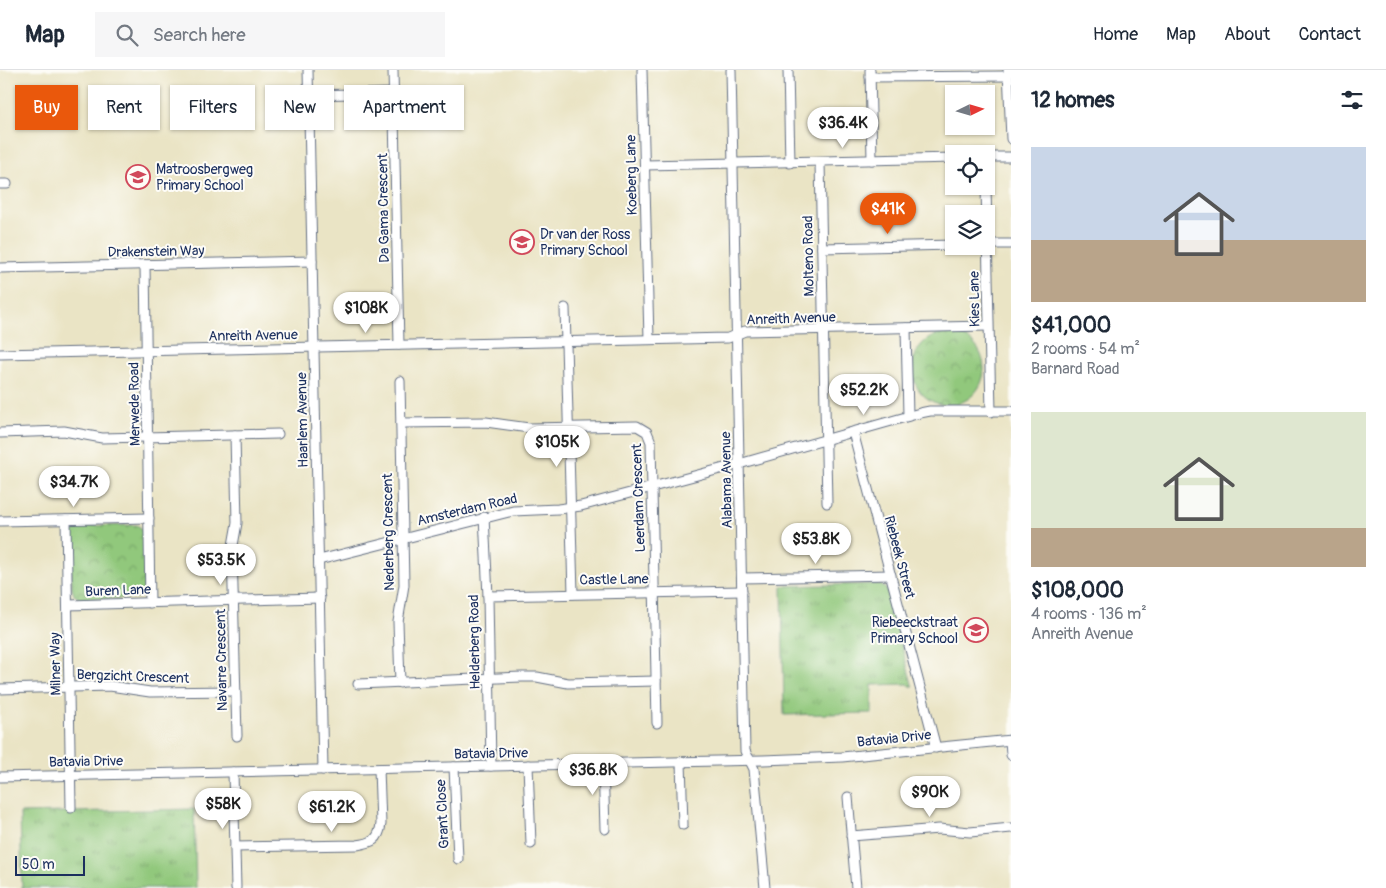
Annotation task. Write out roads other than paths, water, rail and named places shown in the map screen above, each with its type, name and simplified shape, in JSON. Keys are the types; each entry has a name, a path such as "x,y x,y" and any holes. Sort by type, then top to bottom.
{"street":[{"name":"Haarlem Avenue","path":"308,70 309,85"},
{"name":"Da Gama Crescent","path":"393,70 394,85"},
{"name":"Koeberg Lane","path":"642,70 649,339"},
{"name":"Alabama Avenue","path":"731,70 745,751 754,769 765,888"},
{"path":"788,70 790,163"},
{"path":"872,160 870,73 1008,73 1011,139"},
{"name":"Haarlem Avenue","path":"310,130 323,770"},
{"name":"Da Gama Crescent","path":"395,130 399,345"},
{"path":"995,157 1011,157"},
{"path":"645,165 945,158"},
{"name":"Molteno Road","path":"820,162 827,503"},
{"path":"995,244 1011,244"},
{"path":"822,248 945,245"},
{"name":"Kies Lane","path":"986,255 990,412"},
{"name":"Drakenstein Way","path":"0,268 312,261"},
{"name":"Merwede Road","path":"145,265 150,603"},
{"path":"565,308 573,594"},
{"name":"Anreith Avenue","path":"0,354 728,338 745,331 988,326"},
{"path":"906,328 908,416"},
{"name":"Nederberg Crescent","path":"400,381 404,595 398,622 400,682"},
{"name":"Amsterdam Road","path":"319,560 513,510 570,508 930,411 990,412 1011,410"},
{"name":"Leerdam Crescent","path":"401,423 486,422 518,428 637,426 645,429 650,438 657,723"},
{"path":"0,433 64,431 102,438 278,434"},
{"name":"Riebeek Street","path":"853,432 936,748"},
{"name":"Navarre Crescent","path":"235,435 237,523 232,551 237,736"},
{"name":"Helderberg Road","path":"484,517 488,596 490,766"},
{"path":"0,521 149,518"},
{"name":"Milner Way","path":"66,520 72,808"},
{"path":"742,578 891,575"},
{"name":"Castle Lane","path":"488,596 742,591"},
{"name":"Buren Lane","path":"68,605 320,598"},
{"path":"358,684 537,677 568,683 656,680"},
{"name":"Bergzicht Crescent","path":"0,689 120,686 150,692 235,691"},
{"path":"1010,740 1011,755"},
{"name":"Batavia Drive","path":"0,777 842,757 1010,740"},
{"path":"681,762 683,825"},
{"path":"603,764 605,828"},
{"path":"528,765 531,844"},
{"name":"Grant Close","path":"454,767 458,859"},
{"path":"235,847 357,845 375,840 380,833 381,824 379,768"},
{"path":"233,772 236,888"},
{"path":"848,797 856,888"},
{"path":"851,836 939,829 970,832 1011,828"}],"place":[{"name":"Matroosbergweg Primary School","path":"138,177"},
{"name":"Dr van der Ross Primary School","path":"522,242"},
{"name":"Riebeeckstraat Primary School","path":"976,630"}]}
